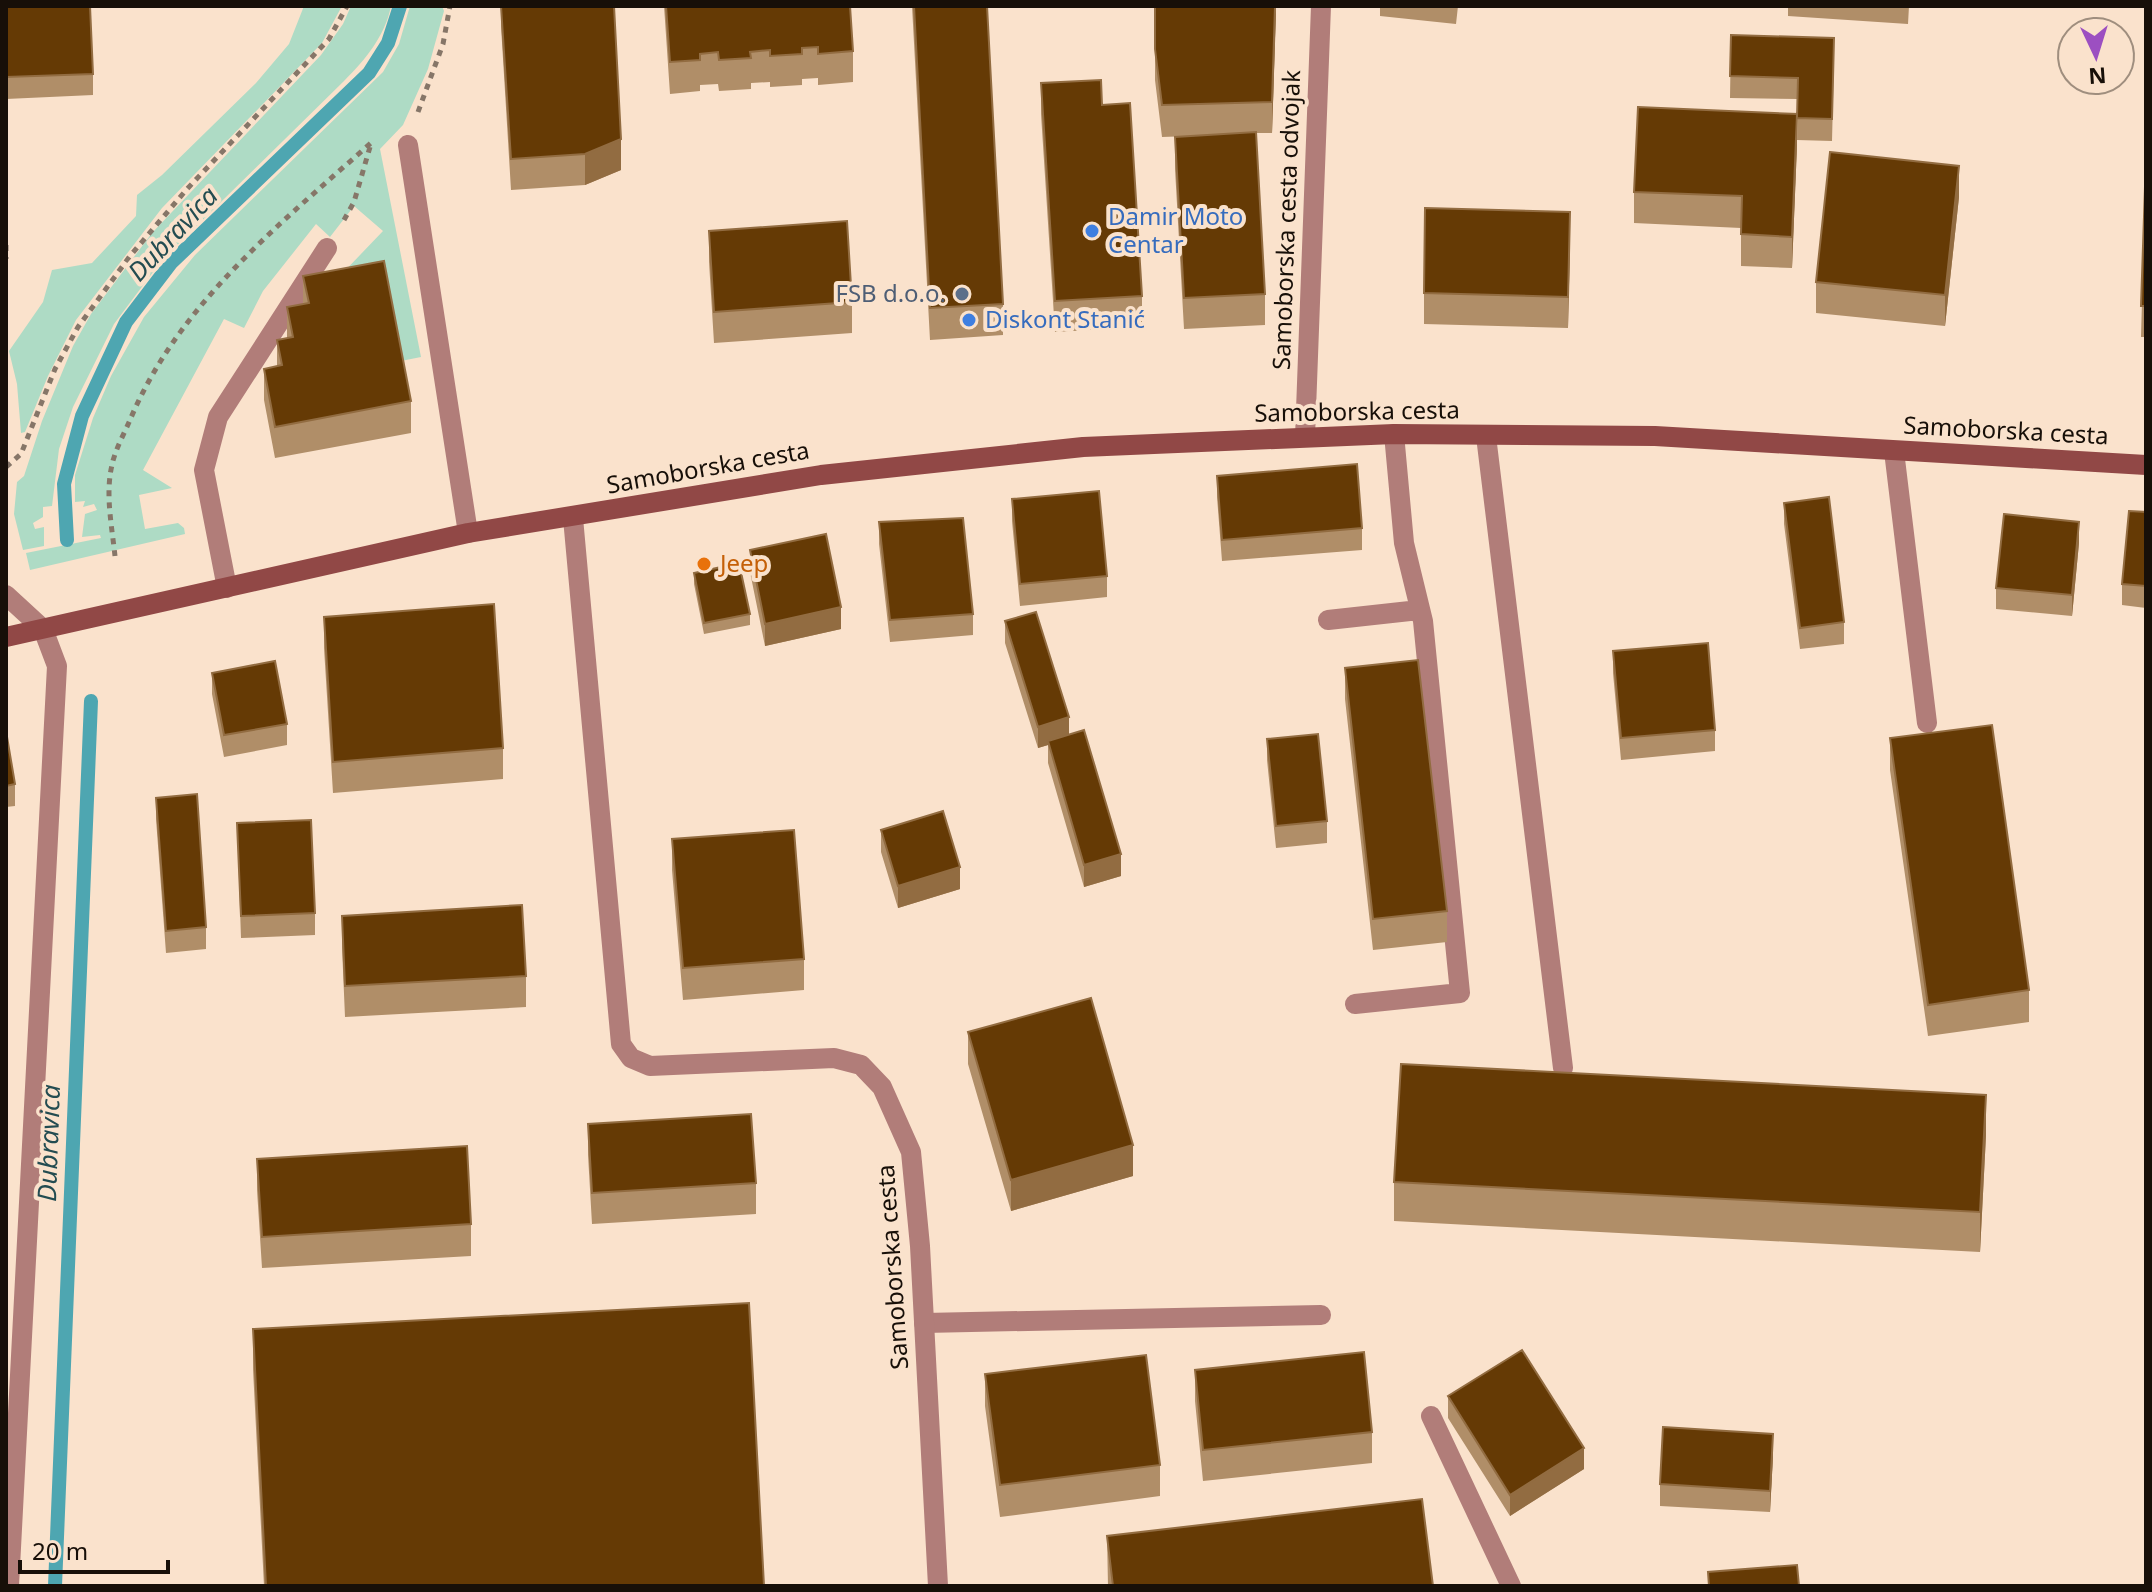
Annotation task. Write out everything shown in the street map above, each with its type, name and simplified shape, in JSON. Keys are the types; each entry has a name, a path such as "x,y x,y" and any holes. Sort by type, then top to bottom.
{"street":[{"name":"Samoborska cesta odvojak","path":"1305,437 1321,6"},
{"path":"408,145 468,533"},
{"path":"227,588 204,470 218,417 327,248"},
{"path":"1355,1004 1460,993 1423,621 1404,543 1394,434"},
{"name":"Samoborska cesta","path":"6,637 468,533 821,475 1083,447 1394,434 1655,436 2146,465"},
{"path":"1486,436 1563,1068"},
{"path":"1894,451 1927,723"},
{"name":"Samoborska cesta","path":"573,518 621,1044 631,1058 650,1066 834,1058 861,1065 882,1087 911,1152 920,1246 938,1586"},
{"path":"6,595 43,629 57,666 9,1586"},
{"path":"1328,620 1419,610"},
{"path":"924,1323 1321,1315"},
{"path":"1431,1416 1511,1586"}],"path":[{"path":"6,467 21,454 55,369 78,327 130,256 187,189 329,39 347,6"},
{"path":"408,145 443,44 450,6"},
{"path":"115,556 110,501 112,465 146,383 181,328 245,255 382,132"},
{"path":"327,248 354,202 372,142"},
{"path":"6,245 6,259"}],"green space":[{"path":"304,6 342,6 322,43 162,208 76,320 25,432 21,433 17,384 9,351 43,302 52,270 92,263 136,216 137,195 162,175 256,83 289,44"},
{"path":"351,6 391,6 379,37 367,56 162,260 114,324 73,407 59,449 52,506 43,507 43,517 33,523 35,529 44,527 44,546 23,550 14,514 17,482 24,476 42,421 73,346 91,314 152,233 321,55 343,24"},
{"path":"410,6 442,6 444,11 428,69 403,125 380,149 421,357 401,361 338,278 383,231 354,206 330,237 316,224 263,291 244,328 224,319 143,470 172,488 139,495 145,529 178,523 185,534 30,570 26,553 101,538 100,535 82,537 85,514 97,510 94,504 83,507 85,501 75,502 75,475 93,418 111,376 144,317 195,255 383,72 399,44"}],"building":[{"path":"6,6 90,6 93,74 6,77"},
{"path":"501,6 614,6 621,139 585,154 511,159"},
{"path":"666,6 850,6 853,51 818,54 818,47 802,48 802,54 770,56 770,50 750,52 751,58 719,60 718,52 700,54 700,60 670,62"},
{"path":"914,6 987,6 1003,304 930,308"},
{"path":"1155,6 1275,6 1272,102 1162,105 1155,49"},
{"path":"1731,35 1834,38 1832,119 1797,118 1798,78 1730,76"},
{"name":"Damir Moto Centar","path":"1101,80 1102,105 1130,103 1142,296 1055,301 1041,83"},
{"path":"1638,107 1797,114 1792,237 1741,234 1742,196 1634,192"},
{"path":"1256,132 1265,294 1184,298 1175,137"},
{"path":"1830,152 1959,166 1945,295 1816,282"},
{"path":"2146,157 2146,306 2141,306"},
{"path":"1425,208 1570,212 1568,297 1424,293"},
{"path":"847,221 852,302 714,312 709,231"},
{"path":"384,261 411,401 275,427 264,369 282,365 277,340 293,337 287,307 309,303 303,276"},
{"path":"1357,464 1362,528 1222,540 1217,476"},
{"path":"1099,491 1107,576 1020,584 1012,499"},
{"path":"1829,497 1844,622 1800,628 1784,503"},
{"path":"2129,511 2146,512 2146,586 2122,584"},
{"path":"2004,514 2079,522 2072,595 1996,588"},
{"path":"963,518 973,614 890,620 879,522"},
{"path":"826,534 841,607 765,624 750,550"},
{"path":"739,563 750,614 704,623 694,573"},
{"path":"494,604 503,748 333,762 324,617"},
{"path":"1036,612 1069,717 1038,727 1005,621"},
{"path":"1708,643 1715,730 1621,738 1613,651"},
{"path":"1418,660 1447,911 1373,919 1345,668"},
{"path":"275,661 287,724 224,735 212,673"},
{"path":"1992,725 2029,990 1928,1005 1890,738"},
{"path":"1084,730 1121,854 1084,865 1048,741"},
{"path":"6,731 15,784 6,786"},
{"path":"1318,734 1327,821 1276,826 1267,739"},
{"path":"197,794 206,927 166,931 156,798"},
{"path":"943,811 960,867 898,886 881,830"},
{"path":"311,820 315,913 241,916 237,823"},
{"path":"794,830 804,959 683,968 672,839"},
{"path":"522,905 526,976 345,986 342,916"},
{"path":"1091,998 1133,1145 1011,1180 968,1032"},
{"path":"1401,1064 1986,1095 1980,1212 1394,1182"},
{"path":"751,1114 756,1183 592,1193 588,1124"},
{"path":"467,1146 471,1224 262,1237 257,1159"},
{"path":"749,1303 764,1586 266,1586 253,1329"},
{"path":"1522,1350 1584,1448 1510,1495 1448,1396"},
{"path":"1364,1352 1372,1432 1203,1450 1195,1370"},
{"path":"1146,1355 1160,1465 1000,1485 985,1374"},
{"path":"1663,1427 1773,1434 1770,1491 1660,1484"},
{"path":"1422,1499 1433,1586 1113,1586 1107,1536"},
{"path":"1797,1565 1799,1586 1709,1586 1708,1572"}],"waterway":[{"name":"Dubravica","path":"67,540 64,484 82,416 126,322 171,263 369,73 388,43 400,6"},
{"name":"Dubravica","path":"55,1586 91,701"}],"place":[{"name":"Damir Moto Centar","path":"1092,231"},
{"name":"FSB d.o.o.","path":"962,294"},
{"name":"Diskont Stanić","path":"969,320"},
{"name":"Jeep","path":"704,564"}]}
